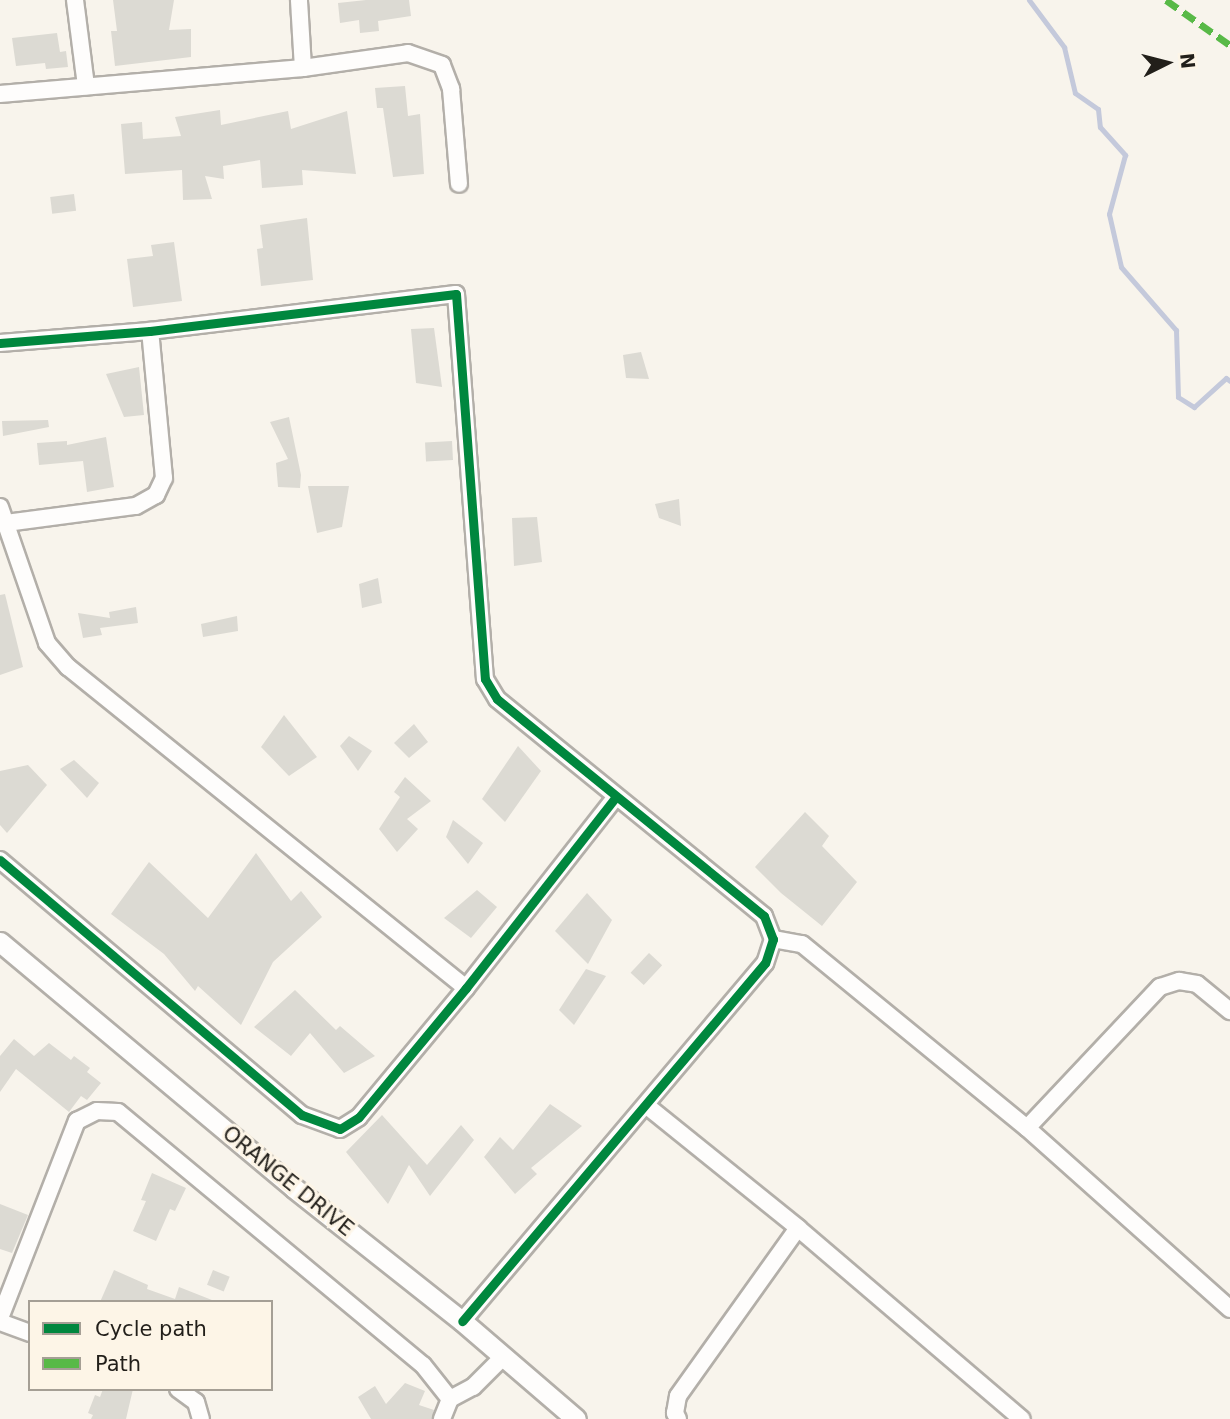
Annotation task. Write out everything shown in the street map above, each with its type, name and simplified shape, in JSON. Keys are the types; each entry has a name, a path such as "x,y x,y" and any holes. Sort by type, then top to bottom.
{"street":[{"path":"75,0 86,86"},
{"path":"299,0 303,68"},
{"path":"0,94 303,68 408,53 442,65 451,89 459,184"},
{"path":"0,343 150,331 456,294 485,679 497,699 764,916 773,939 765,963 647,1106 462,1321"},
{"path":"6,523 136,506 156,495 164,478 150,331"},
{"path":"0,507 47,643 68,667 466,988"},
{"path":"0,860 302,1115 340,1129 359,1116 466,988 615,797"},
{"path":"773,939 802,944 1027,1128 1230,1309"},
{"name":"ORANGE DRIVE","path":"0,942 294,1188 462,1321 576,1419"},
{"path":"1027,1128 1160,987 1179,981 1197,984 1230,1010"},
{"path":"647,1106 798,1228 1022,1419"},
{"path":"28,1332 0,1320 77,1121 97,1111 118,1112 423,1365 450,1399"},
{"path":"678,1419 678,1396 798,1228"},
{"path":"442,1419 450,1399 473,1387 502,1358"},
{"path":"181,1391 196,1402 201,1419"}],"building":[{"path":"113,0 174,0 169,30 191,29 191,57 115,66 111,31 117,31"},
{"path":"409,0 411,16 378,21 379,31 360,33 359,20 340,23 338,3"},
{"path":"57,33 60,52 66,51 68,67 46,69 45,63 16,66 12,38"},
{"path":"405,86 408,116 420,114 424,174 393,177 383,108 377,108 375,88"},
{"path":"220,110 221,125 288,111 291,129 347,111 356,174 302,170 303,185 262,188 260,160 223,166 224,179 205,176 212,199 183,200 182,170 125,174 121,124 142,122 143,139 181,136 175,117"},
{"path":"74,194 76,211 52,214 50,197"},
{"path":"307,218 313,280 261,286 257,249 263,248 260,225"},
{"path":"174,242 182,301 133,307 127,259 153,256 151,245"},
{"path":"434,328 442,387 416,383 411,329"},
{"path":"641,352 649,379 626,378 623,355"},
{"path":"139,367 144,415 124,417 106,374"},
{"path":"289,417 301,475 300,488 278,487 276,463 288,459 270,422"},
{"path":"48,420 49,427 3,436 2,421"},
{"path":"106,437 114,487 87,492 83,461 39,465 37,443 67,441 67,445"},
{"path":"452,441 453,460 426,461 425,442"},
{"path":"308,486 349,486 342,527 317,533"},
{"path":"679,499 681,526 659,518 655,504"},
{"path":"537,517 542,562 514,566 512,518"},
{"path":"378,578 382,603 362,608 359,584"},
{"path":"5,594 23,667 0,675 0,595"},
{"path":"136,607 138,623 100,628 102,635 83,638 78,613 110,618 109,612"},
{"path":"237,616 238,631 203,637 201,624"},
{"path":"284,715 317,757 289,776 261,747"},
{"path":"414,724 428,742 409,758 394,743"},
{"path":"349,736 372,751 358,771 340,746"},
{"path":"518,746 541,771 505,822 482,799"},
{"path":"74,760 99,783 87,798 60,769"},
{"path":"28,765 47,785 7,833 0,825 0,771"},
{"path":"405,777 431,801 407,819 418,829 397,852 379,829 400,797 394,792"},
{"path":"805,812 829,836 822,846 857,882 822,926 781,893 755,867"},
{"path":"453,820 483,843 468,864 446,837"},
{"path":"256,853 291,901 301,891 322,917 273,962 241,1025 198,986 195,991 164,954 111,914 149,862 208,918"},
{"path":"477,890 497,907 471,938 444,918"},
{"path":"587,893 612,920 588,964 555,931"},
{"path":"649,953 662,965 644,985 631,973"},
{"path":"586,969 606,976 574,1025 559,1010"},
{"path":"295,990 336,1030 340,1026 375,1056 344,1073 310,1033 291,1056 254,1027"},
{"path":"14,1039 34,1056 49,1043 71,1060 74,1056 90,1068 87,1072 101,1083 87,1100 81,1096 69,1112 16,1069 0,1092 0,1056"},
{"path":"550,1104 582,1126 531,1168 537,1174 515,1194 484,1157 500,1137 513,1150"},
{"path":"382,1115 427,1165 461,1125 474,1140 430,1196 409,1165 388,1204 346,1152"},
{"path":"152,1173 186,1188 175,1211 170,1209 156,1241 133,1231 146,1201 141,1200"},
{"path":"0,1204 28,1215 12,1253 0,1249"},
{"path":"114,1270 148,1285 147,1289 175,1299 179,1287 212,1300 101,1300"},
{"path":"213,1270 230,1277 224,1292 207,1285"},
{"path":"405,1383 425,1391 419,1405 434,1410 432,1419 371,1419 358,1397 375,1386 386,1404"},
{"path":"102,1391 133,1391 126,1419 91,1419 93,1415 88,1413 95,1395 100,1397"}],"waterway":[{"path":"1029,0 1064,47 1075,93 1098,109 1100,127 1125,155 1109,214 1121,267 1176,330 1178,397 1194,407 1226,378 1230,381"}],"marked path":[{"path":"1166,0 1230,45"}],"cycle path":[{"path":"0,343 150,331 456,294 485,679 497,699 764,916 773,939 765,963 462,1321"},
{"path":"0,860 302,1115 340,1129 359,1117 466,988 615,798"}]}
